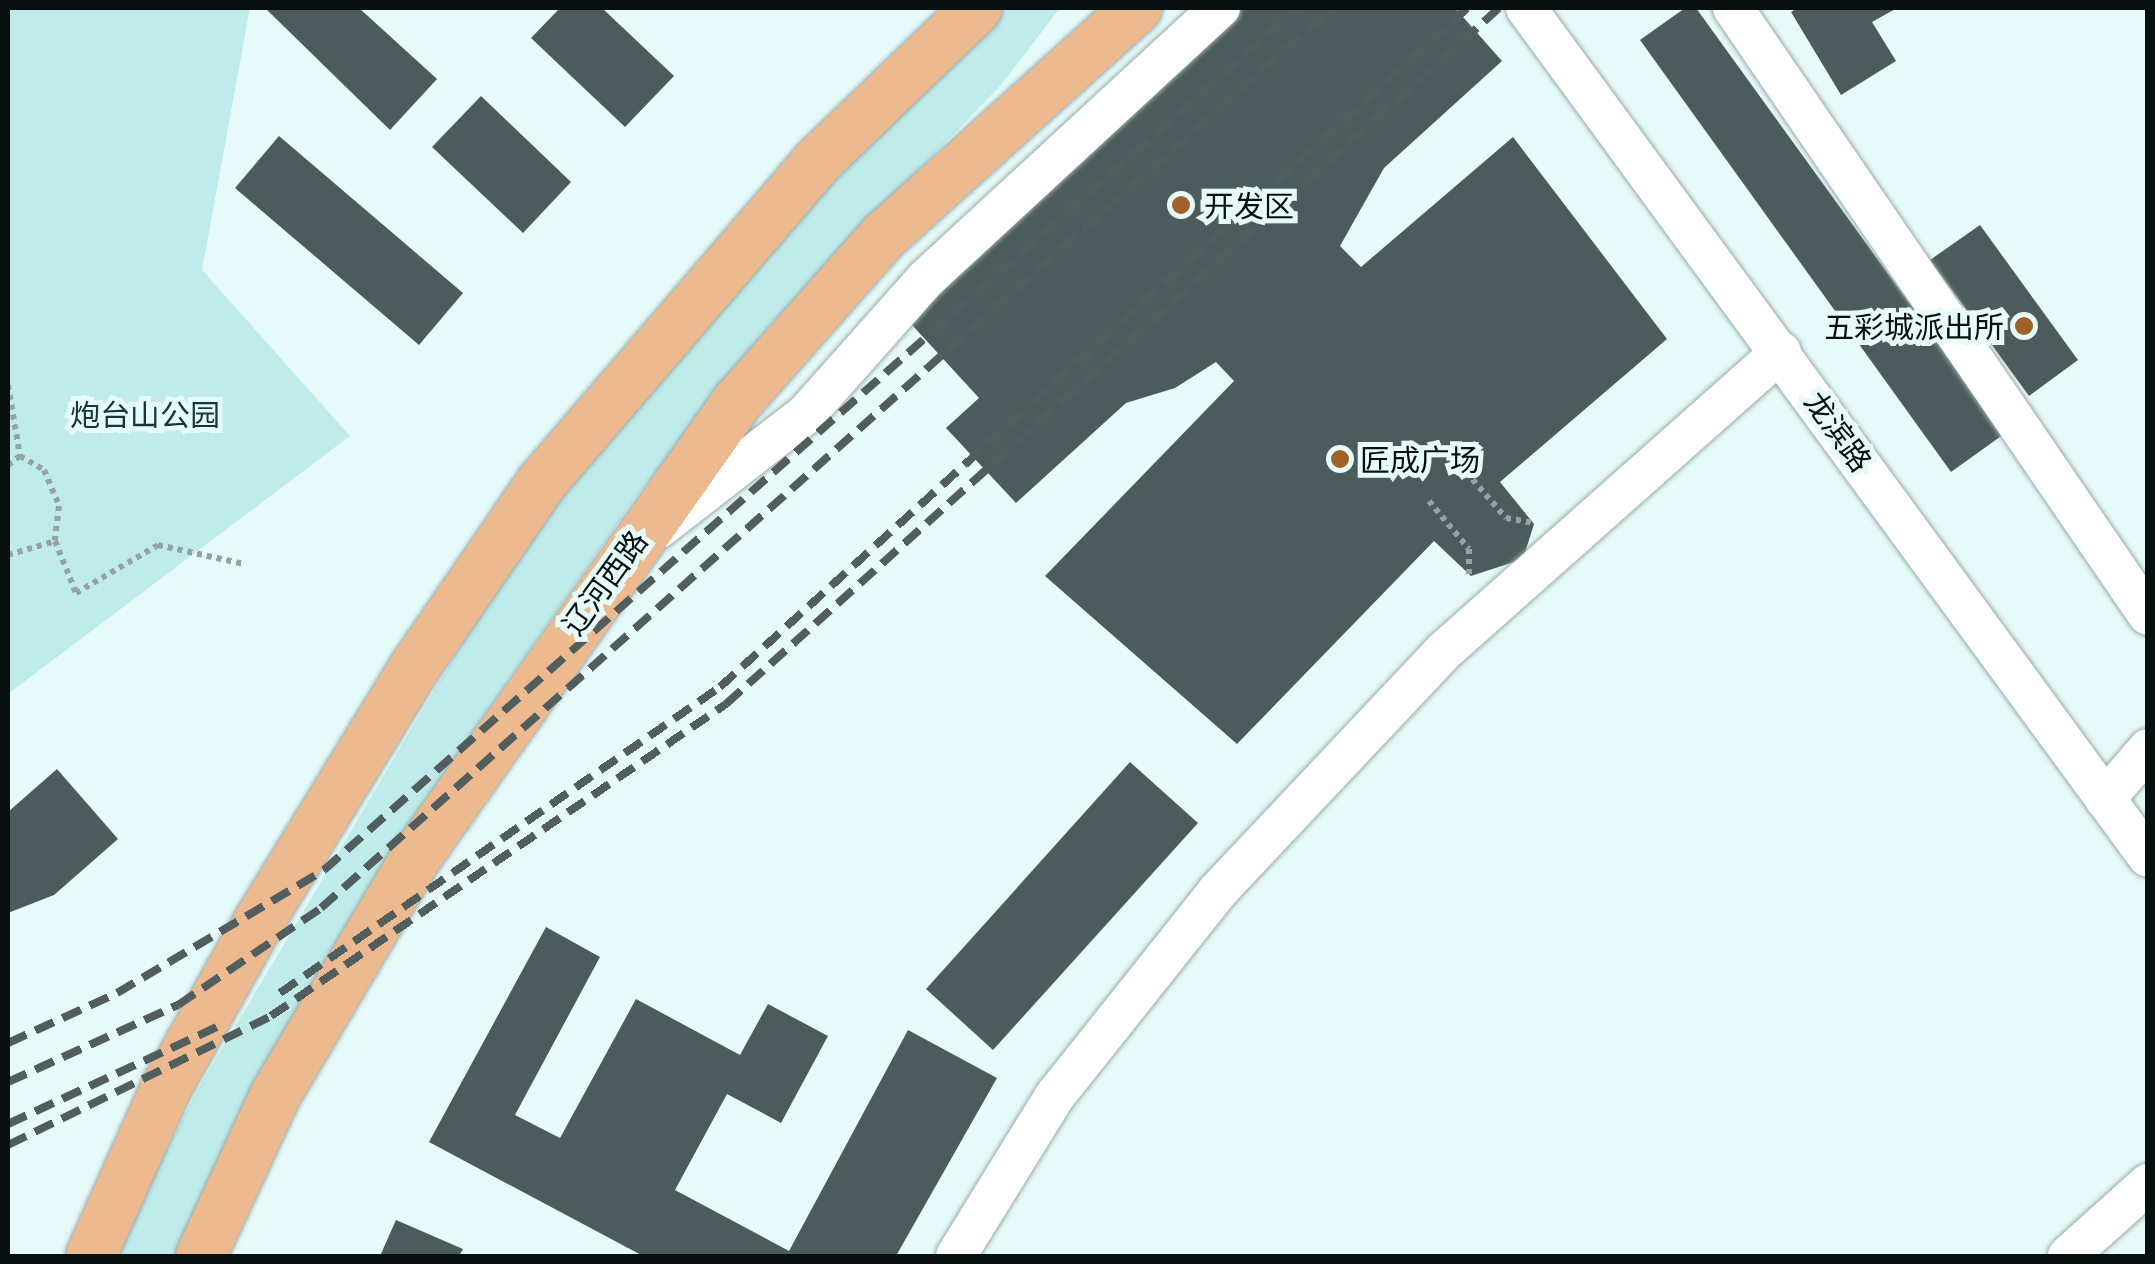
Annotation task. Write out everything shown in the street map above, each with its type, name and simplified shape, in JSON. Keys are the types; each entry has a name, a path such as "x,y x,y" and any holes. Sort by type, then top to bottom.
{"main road":[{"path":"91,1256 159,1102 258,923 417,664 542,482 816,162 976,8"},
{"name":"辽河西路","path":"201,1256 276,1094 346,974 620,558 737,402 885,235 1137,8"}],"street":[{"path":"620,558 806,414 926,278 1220,8"},
{"name":"龙滨路","path":"1526,8 2148,858"},
{"path":"1733,8 2148,616"},
{"path":"956,1256 1055,1096 1217,892 1443,652 1781,352"},
{"path":"2105,799 2148,749"},
{"path":"2068,1256 2148,1184"}],"path":[{"path":"8,385 20,456"},
{"path":"8,465 20,456"},
{"path":"20,456 44,470 59,506 55,540 76,593 158,544 244,564"},
{"path":"1466,472 1506,518 1534,524"},
{"path":"1429,501 1469,548 1471,576"},
{"path":"8,554 55,540"}],"green space":[{"name":"炮台山公园","path":"8,8 250,8 202,270 350,436 8,694"},
{"path":"1003,8 1060,8 1001,85 774,320 634,500 480,721 242,1113 175,1256 112,1256 197,1091 512,559 669,358 913,92"}],"building":[{"path":"265,8 359,8 437,79 390,130"},
{"path":"560,8 602,8 674,76 625,127 531,38"},
{"path":"1240,8 1455,8 1502,61 1384,168 1340,246 1361,267 1513,137 1667,339 1500,482 1534,524 1523,559 1471,576 1434,541 1237,744 1045,576 1234,381 1216,362 1175,388 1126,403 1016,503 946,428 979,398 902,314"},
{"path":"1685,8 1696,8 2004,434 1951,472 1640,40"},
{"path":"1798,8 1897,8 1872,22 1896,61 1841,95 1791,12"},
{"path":"481,96 571,182 523,233 432,147"},
{"path":"279,136 463,293 419,345 235,188"},
{"path":"1980,225 2078,360 2029,396 1930,260"},
{"path":"1130,762 1198,823 993,1050 926,989"},
{"path":"57,769 118,839 54,895 8,913 8,812"},
{"path":"546,927 600,957 515,1115 560,1138 636,999 740,1055 768,1004 828,1036 781,1123 727,1094 675,1190 789,1251 908,1030 997,1078 896,1256 643,1256 429,1142"},
{"path":"396,1220 463,1249 459,1256 380,1256"}],"railway":[{"path":"8,1043 117,993 324,870 1298,8"},
{"path":"8,1082 178,1005 321,908 1332,8"},
{"path":"280,993 720,687 1467,8"},
{"path":"8,1145 271,1016 726,704 1499,8"},
{"path":"8,1124 223,1024"}],"place":[{"name":"开发区","path":"1181,205"},
{"name":"五彩城派出所","path":"2024,326"},
{"name":"匠成广场","path":"1340,459"}]}
